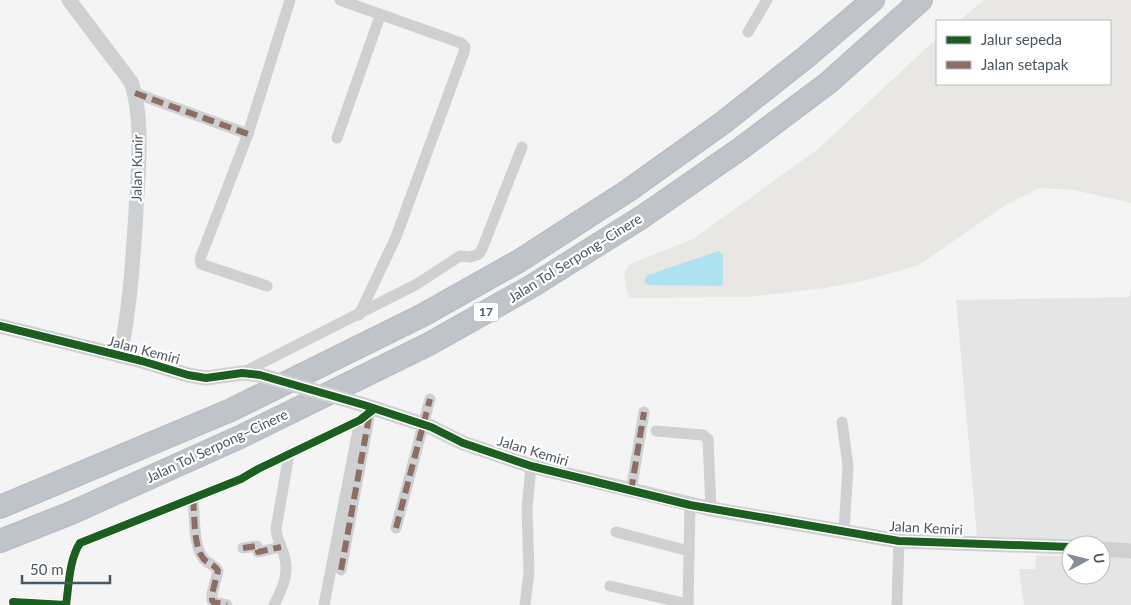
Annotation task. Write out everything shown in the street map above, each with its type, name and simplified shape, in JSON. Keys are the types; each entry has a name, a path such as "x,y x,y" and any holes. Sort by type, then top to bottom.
{"highway":[{"name":"Jalan Tol Serpong–Cinere","path":"0,507 231,410 423,315 519,261 630,190 724,122 873,0"},
{"name":"Jalan Tol Serpong–Cinere","path":"0,541 70,513 240,437 429,344 532,286 642,217 740,149 828,83 922,0"}],"street":[{"name":"Jalan Kunir","path":"69,0 131,82 138,111 138,172 130,295 120,356"},
{"path":"267,286 201,264 200,261 248,134 290,0"},
{"path":"340,0 380,16 460,43 465,47 396,237 359,315"},
{"path":"748,32 767,0"},
{"path":"337,138 380,16"},
{"path":"135,93 248,134"},
{"path":"242,373 417,284 460,256 470,257 478,254 482,249 522,147"},
{"name":"Jalan Kemiri","path":"0,326 188,375 206,378 242,373 260,375 367,411 423,425 463,443 531,466 690,505 899,541 1061,547"},
{"path":"396,528 430,399"},
{"path":"13,602 66,605 73,561 80,543 241,479 367,411"},
{"path":"341,570 367,411"},
{"path":"324,605 367,411"},
{"path":"631,490 644,412"},
{"path":"842,422 848,466 844,531"},
{"path":"656,431 703,435 708,439 711,509"},
{"path":"274,605 285,581 285,557 276,529 289,454"},
{"path":"525,605 529,572 527,509 531,466"},
{"path":"193,499 198,550 203,559 217,568 212,600 213,602 226,605"},
{"path":"610,586 688,604 690,505"},
{"path":"616,532 689,551"},
{"path":"897,605 899,541"},
{"path":"243,548 257,546 258,552 281,547"},
{"path":"1111,549 1131,550"}],"shaded area":[{"path":"984,0 1131,0 1131,203 1074,190 1040,188 1004,206 919,265 863,281 825,288 749,297 629,298 624,273 630,264 693,239 818,149 936,39 936,85 1111,85 1111,20 960,20"},
{"path":"1131,289 1131,544 1111,543 1111,535 1061,535 1061,540 977,536 956,300 1129,297"},
{"path":"1036,556 1061,556 1061,585 1111,585 1111,557 1131,558 1131,605 1024,605 1019,569 1035,569"}],"water":[{"path":"719,251 723,255 723,284 721,286 652,285 646,284 644,280 648,275"}],"marked path":[{"path":"135,93 248,134"},
{"path":"396,528 430,399"},
{"path":"341,570 370,412"},
{"path":"631,491 644,412"},
{"path":"193,499 196,538 200,552 205,560 218,571 212,600 213,602 227,605"},
{"path":"243,548 257,546 258,552 281,547"}],"cycle path":[{"path":"0,326 142,361 188,375 206,378 242,373 260,375 364,405 431,427 463,443 531,466 690,505 899,541 1061,547"},
{"path":"13,602 66,605 72,565 80,543 241,479 360,420 374,409"}]}
